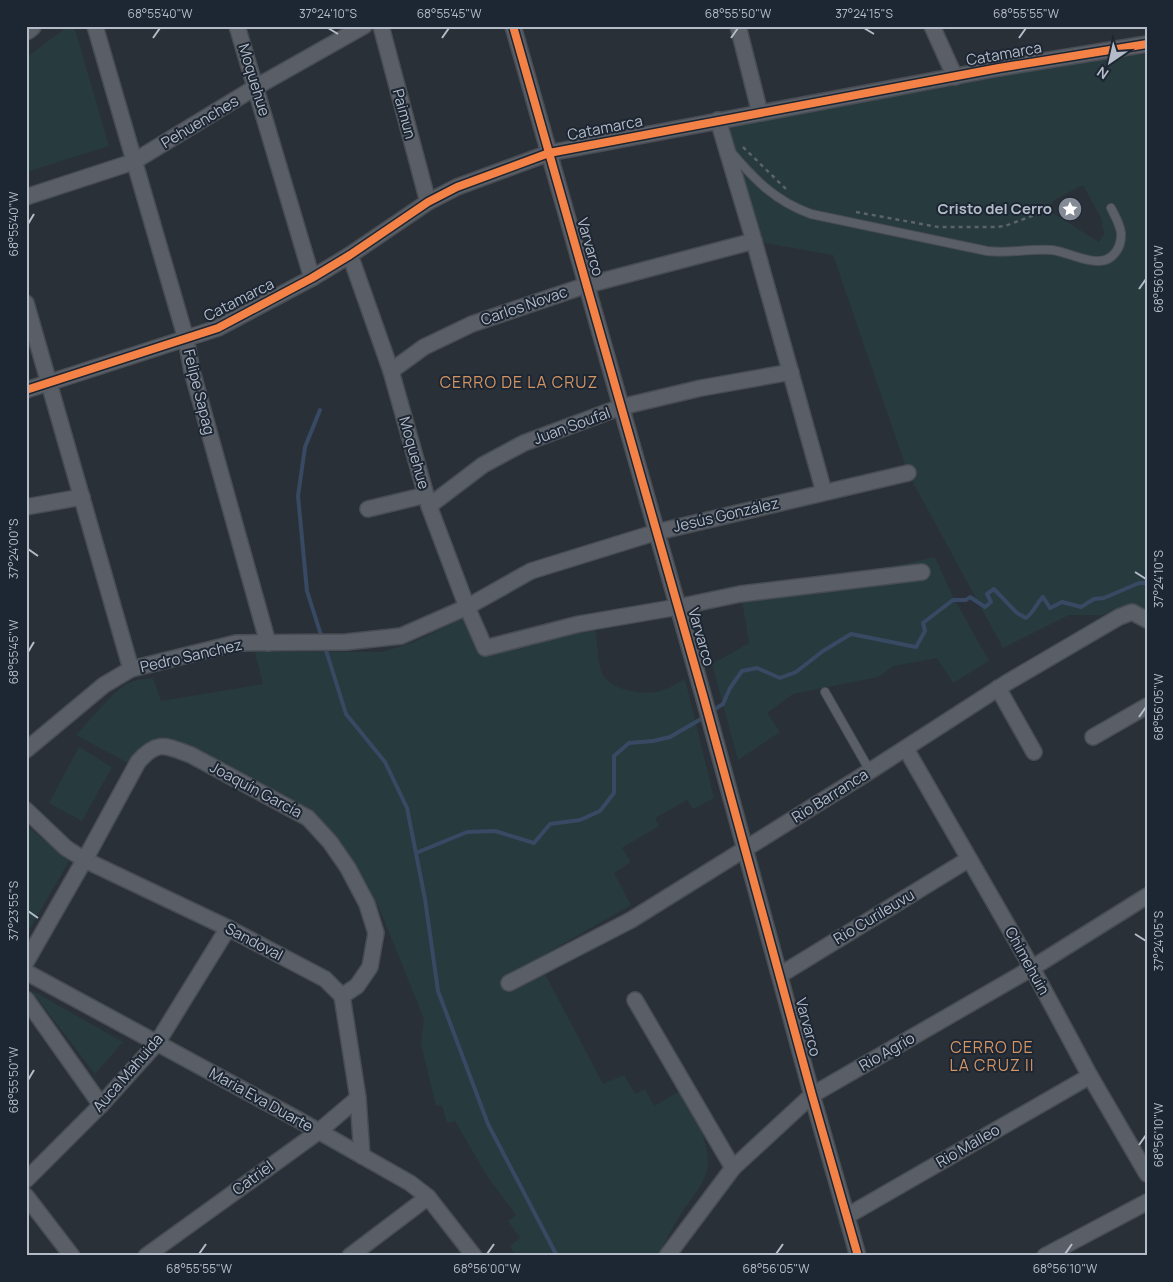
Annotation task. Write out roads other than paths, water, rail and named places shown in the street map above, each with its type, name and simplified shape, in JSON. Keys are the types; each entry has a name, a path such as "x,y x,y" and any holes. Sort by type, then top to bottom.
{"main road":[{"path":"26,29 30,26"}],"street":[{"name":"Felipe Sapag","path":"95,26 186,339 192,371 268,643"},
{"name":"Moquehue","path":"238,26 312,278"},
{"name":"Pehuenches","path":"26,197 134,162 256,87 364,26"},
{"name":"Paimun","path":"381,26 428,202"},
{"path":"738,26 760,113"},
{"path":"932,26 955,77"},
{"name":"Varvarco","path":"518,27 586,285 657,532 858,1256"},
{"name":"Catamarca","path":"26,390 218,328 312,278 350,255 428,202 456,187 550,153 999,68 1147,44"},
{"path":"718,120 824,492"},
{"name":"Carlos Novac","path":"391,371 424,348 472,324 586,285 754,241"},
{"name":"Moquehue","path":"350,255 391,371 428,501 467,607 485,648 579,624 678,607"},
{"path":"26,303 131,669"},
{"name":"Juan Soufal","path":"428,501 483,465 524,443 622,408 701,388 791,372"},
{"name":"Jesús González","path":"467,607 530,571 657,532 908,473"},
{"path":"26,507 82,497"},
{"path":"368,509 428,501"},
{"path":"678,607 740,594 922,572"},
{"name":"Pedro Sanchez","path":"26,750 104,685 131,669 236,643 346,642 401,636 467,607"},
{"name":"Rio Barranca","path":"509,983 631,920 870,771 998,688 1118,617 1132,612 1147,620"},
{"path":"998,688 1034,752"},
{"path":"1093,737 1147,706"},
{"name":"Joaquín García","path":"84,860 138,762 148,750 158,746 191,755 308,818 330,842 348,868 367,904 376,933 370,967 357,986 342,996"},
{"name":"Chimehuin","path":"906,748 1147,1174"},
{"name":"Sandoval","path":"26,810 66,848 84,860 228,928 325,979 342,996"},
{"name":"Rio Curileuvu","path":"780,975 969,859"},
{"path":"26,962 84,860"},
{"name":"Rio Agrio","path":"667,1256 733,1168 812,1095 1032,968 1147,896"},
{"name":"Auca Mahuida","path":"26,1180 101,1105 157,1043 228,928"},
{"name":"Maria Eva Duarte","path":"26,972 297,1119 410,1183 428,1197 474,1256"},
{"path":"342,996 358,1098 362,1156"},
{"path":"26,999 101,1105"},
{"path":"635,1000 733,1168"},
{"name":"Rio Malleo","path":"847,1216 1090,1076"},
{"name":"Catriel","path":"146,1256 318,1132 358,1098"},
{"path":"26,1196 72,1256"},
{"path":"350,1256 428,1197"},
{"path":"1045,1256 1147,1202"}],"lane":[{"path":"725,144 771,194 798,209 820,216 998,252 1042,249 1054,250 1096,261 1106,260 1118,251 1121,233 1111,208"},
{"path":"824,692 870,771"}],"waterway":[{"path":"320,410 305,447 298,496 307,591 321,635"},
{"path":"715,709 723,704 730,688 742,671 757,668 780,678 796,672 823,651 851,634 916,647 925,631 923,623 953,600 966,600 970,597 985,607 991,602 987,594 994,589 1017,613 1026,618 1043,597 1050,608 1062,602 1081,607 1094,599 1104,598 1139,583 1147,583"},
{"path":"325,647 346,714 385,762 407,808 425,899 438,991 488,1124 557,1256"},
{"path":"416,853 467,832 495,831 534,843 550,824 580,820 600,811 614,793 614,756 629,743 670,737 701,719"}],"place":[{"name":"Cristo del Cerro","path":"1070,209"}],"district":[{"name":"CERRO DE LA CRUZ","path":"519,382"},
{"name":"CERRO DE LA CRUZ II","path":"992,1056"}]}
